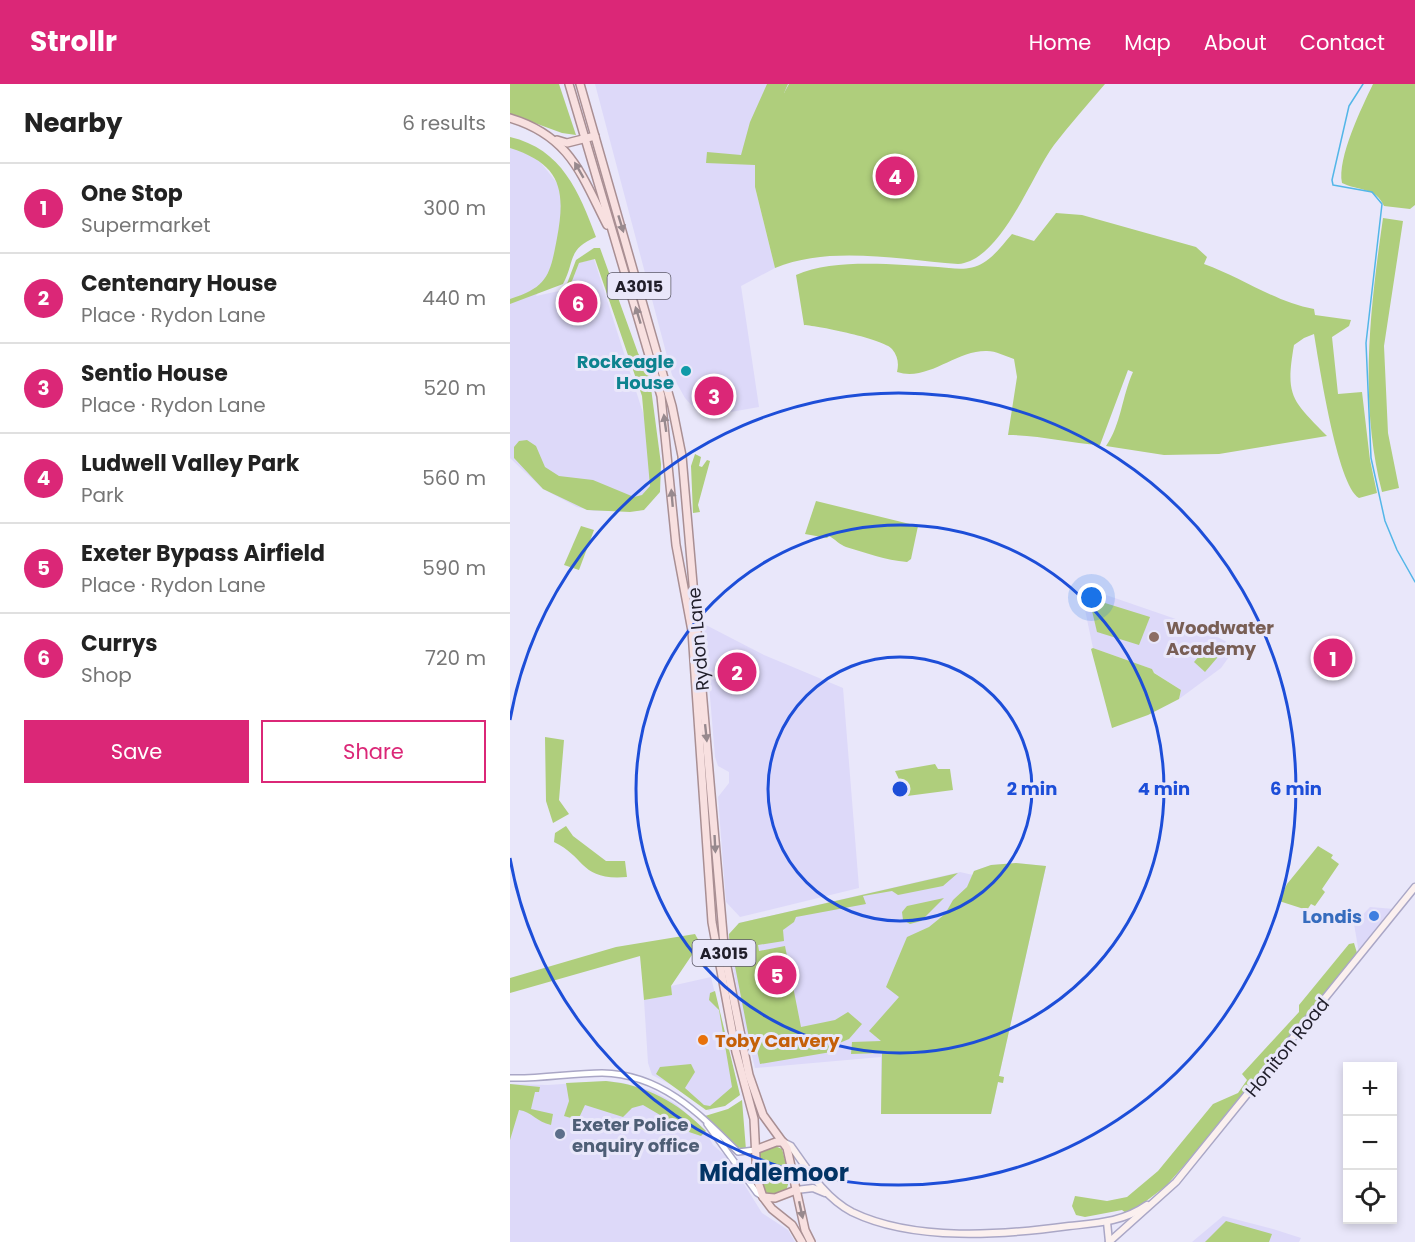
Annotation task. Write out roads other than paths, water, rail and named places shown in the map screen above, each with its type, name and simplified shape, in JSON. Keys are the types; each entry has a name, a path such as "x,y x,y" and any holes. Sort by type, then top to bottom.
{"main road":[{"name":"Rydon Lane","path":"569,84 661,396 676,545 692,631 712,922 736,1052 754,1119 757,1179 764,1197"},
{"name":"Rydon Lane","path":"580,84 672,406 682,456 723,942 736,1023 749,1075 763,1115 787,1148 805,1230 811,1242"},
{"name":"A3015","path":"510,118 534,126 556,140 583,177 615,241"},
{"path":"556,140 567,143 595,136"},
{"name":"Honiton Road","path":"1109,1242 1154,1203 1197,1157 1415,887"},
{"path":"755,1150 776,1142 783,1142 791,1146 825,1193 836,1203 861,1216 942,1233 1019,1234 1107,1222"},
{"path":"764,1197 775,1198 796,1190 813,1188 825,1193"},
{"path":"764,1197 772,1209 792,1226 802,1242"},
{"name":"Honiton Road","path":"1109,1242 1107,1222 1134,1214 1154,1203"}],"street":[{"path":"510,1078 601,1073 633,1076 663,1088 705,1120 738,1152 755,1150"},
{"path":"705,1120 757,1193 764,1197"}],"waterway":[{"path":"1363,84 1349,106 1332,180 1333,185 1372,192 1382,204 1366,343 1371,458 1385,521 1397,550 1415,582"}],"place":[{"name":"Ludwell Valley Park","path":"895,176"},
{"name":"Currys","path":"578,303"},
{"name":"Rockeagle House","path":"686,371"},
{"name":"Sentio House","path":"714,396"},
{"name":"Woodwater Academy","path":"1154,637"},
{"name":"One Stop","path":"1333,658"},
{"name":"Centenary House","path":"737,672"},
{"name":"Londis","path":"1374,916"},
{"name":"Exeter Bypass Airfield","path":"777,975"},
{"name":"Toby Carvery","path":"703,1040"},
{"name":"Exeter Police enquiry office","path":"560,1134"}],"district":[{"name":"Middlemoor","path":"774,1172"}]}
